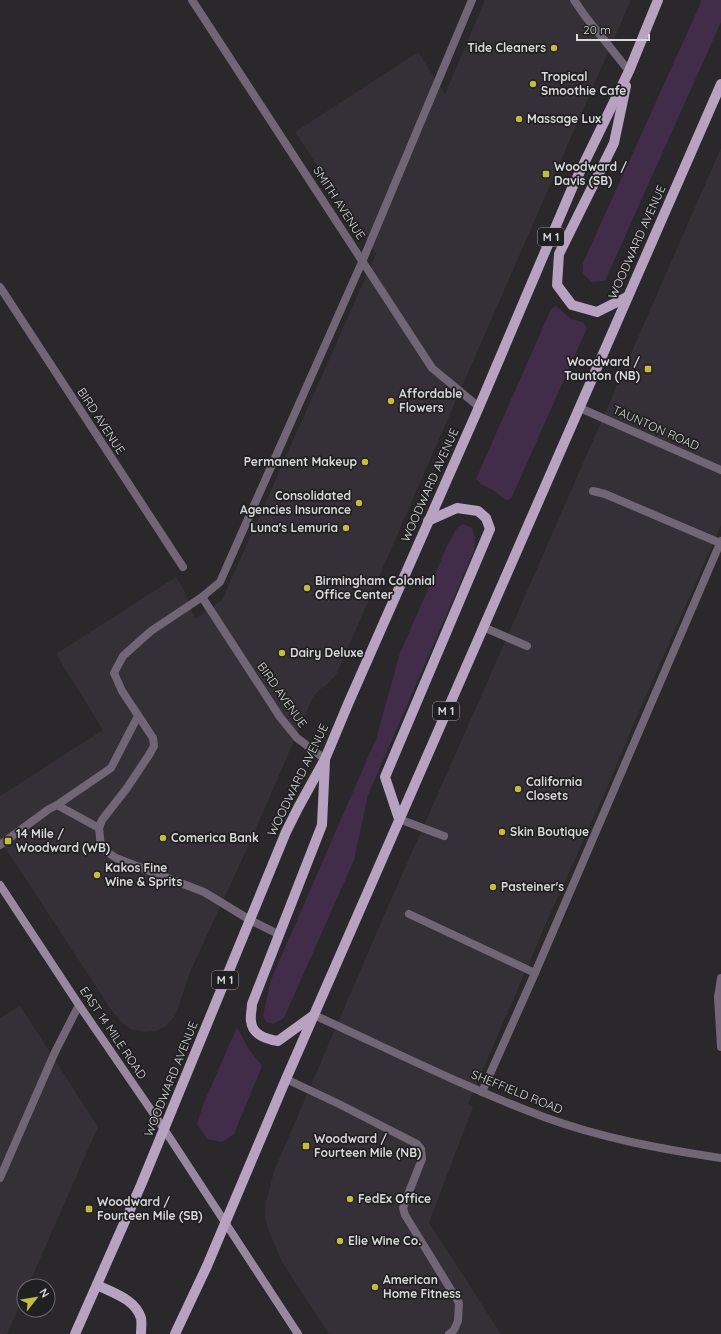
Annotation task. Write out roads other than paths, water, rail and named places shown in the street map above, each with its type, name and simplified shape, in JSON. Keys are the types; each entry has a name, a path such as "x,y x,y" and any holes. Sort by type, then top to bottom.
{"main road":[{"name":"WOODWARD AVENUE","path":"75,1334 141,1186 286,832 325,759 479,407 573,186 629,70 658,0"},
{"path":"627,298 597,312 572,305 557,285 559,254 614,143 629,70"},
{"name":"WOODWARD AVENUE","path":"175,1334 207,1266 286,1078 721,84"},
{"path":"399,819 386,777 490,529 486,518 478,511 457,508 428,521"},
{"path":"314,1015 278,1041 266,1039 255,1031 251,1022 252,1004 322,825 325,759"},
{"name":"EAST 14 MILE ROAD","path":"0,886 164,1129 298,1334"},
{"path":"97,1285 128,1301 136,1308 141,1319 141,1334"}],"street":[{"name":"SMITH AVENUE","path":"192,0 432,368 479,407"},
{"path":"280,934 250,920 204,892 116,858 101,848 99,828 102,820 136,775 150,755 154,746 153,738 122,691 114,673 123,656 152,631 202,597 220,582 362,262 472,0"},
{"path":"574,0 585,16 629,70"},
{"name":"BIRD AVENUE","path":"0,287 183,567"},
{"name":"TAUNTON ROAD","path":"580,408 721,470"},
{"path":"482,1092 721,542 605,494 593,491"},
{"name":"BIRD AVENUE","path":"202,597 280,717 297,738 325,759"},
{"path":"483,627 527,646"},
{"path":"0,845 49,809 111,768 138,716"},
{"path":"57,805 99,828"},
{"path":"399,819 444,836"},
{"path":"409,914 535,973"},
{"path":"721,978 718,997 721,1047"},
{"path":"0,1178 54,1052 79,1005"},
{"name":"SHEFFIELD ROAD","path":"314,1015 482,1092 545,1118 586,1131 666,1150 721,1158"},
{"path":"286,1078 417,1144 421,1149 422,1159 404,1202 403,1208 405,1215 459,1303 458,1321 454,1330 449,1334"}],"place":[{"name":"Tide Cleaners","path":"554,48"},
{"name":"Tropical Smoothie Cafe","path":"533,84"},
{"name":"Massage Lux","path":"519,119"},
{"name":"Woodward / Davis (SB)","path":"546,174"},
{"name":"Woodward / Taunton (NB)","path":"648,369"},
{"name":"Affordable Flowers","path":"391,401"},
{"name":"Permanent Makeup","path":"365,462"},
{"name":"Consolidated Agencies Insurance","path":"359,503"},
{"name":"Luna's Lemuria","path":"346,528"},
{"name":"Birmingham Colonial Office Center","path":"307,588"},
{"name":"Dairy Deluxe","path":"282,653"},
{"name":"California Closets","path":"518,789"},
{"name":"Skin Boutique","path":"502,832"},
{"name":"Comerica Bank","path":"163,838"},
{"name":"14 Mile / Woodward (WB)","path":"8,841"},
{"name":"Kakos Fine Wine & Sprits","path":"97,875"},
{"name":"Pasteiner's","path":"493,887"},
{"name":"Woodward / Fourteen Mile (NB)","path":"306,1146"},
{"name":"FedEx Office","path":"350,1199"},
{"name":"Woodward / Fourteen Mile (SB)","path":"89,1209"},
{"name":"Elie Wine Co.","path":"340,1241"},
{"name":"American Home Fitness","path":"375,1287"}]}
